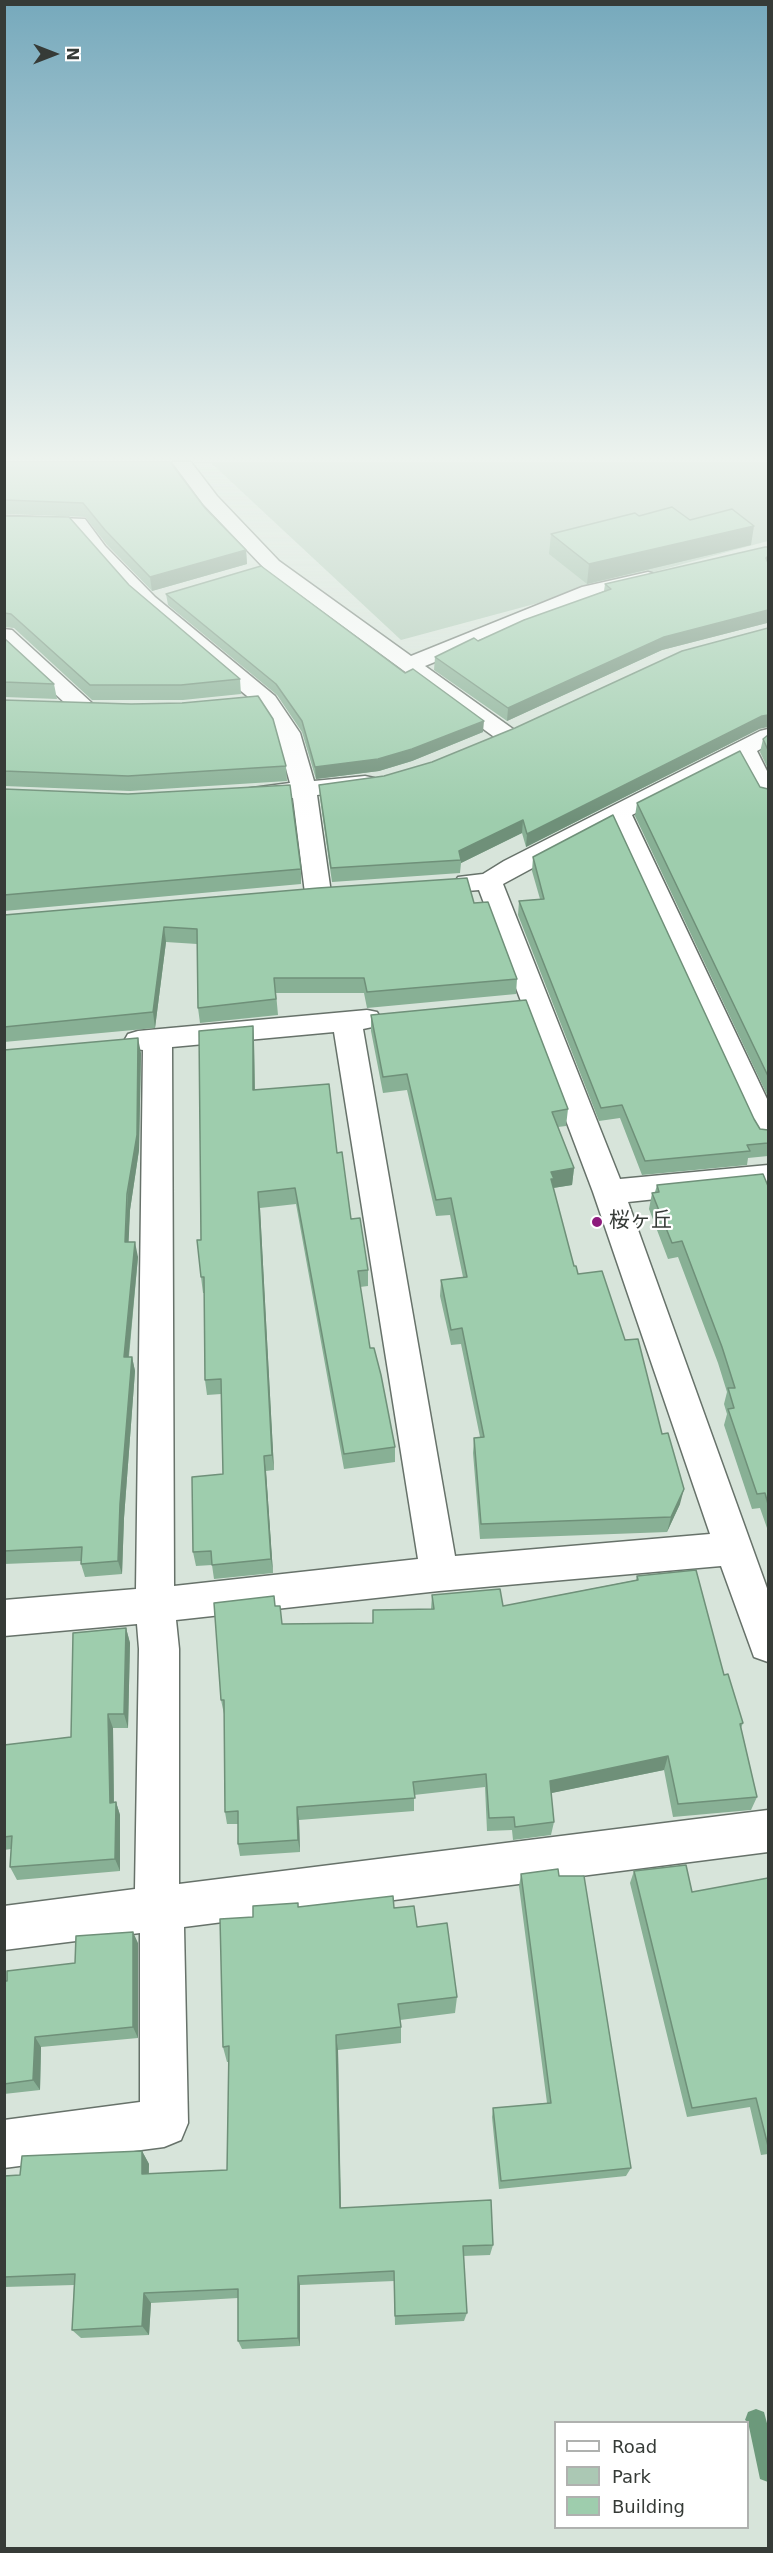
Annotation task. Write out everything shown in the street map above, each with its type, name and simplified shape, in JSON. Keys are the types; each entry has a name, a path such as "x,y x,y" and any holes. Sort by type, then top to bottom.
{"street":[{"path":"127,581 147,602 267,701 288,733 304,790 318,893"},
{"path":"294,581 505,734"},
{"path":"408,665 589,591 633,581"},
{"path":"147,602 170,595"},
{"path":"4,635 95,709 50,708"},
{"path":"235,704 267,701"},
{"path":"444,884 489,881 513,866 768,736"},
{"path":"744,750 768,794"},
{"path":"229,796 383,780"},
{"path":"619,813 768,1132"},
{"path":"489,881 524,1005 609,1192 768,1644"},
{"path":"111,1044 394,1017"},
{"path":"346,1021 439,1574"},
{"path":"4,2144 164,2123 159,1649 155,1605 158,1039"},
{"path":"609,1192 768,1176"},
{"path":"4,1618 155,1605 439,1574 736,1548"},
{"path":"4,1928 768,1830"}],"green space":[{"path":"338,581 619,581 401,640"}],"building":[{"path":"4,581 126,581 240,679 181,685 90,685 11,614 4,613"},
{"path":"210,581 281,581 405,673 413,669 484,721 412,749 378,759 315,767 302,721 276,684 166,594"},
{"path":"617,581 768,581 768,610 664,637 508,708 435,657 474,638 478,641 524,620 611,589 605,584"},
{"path":"768,628 768,715 527,834 523,820 459,851 461,860 331,868 319,785 384,776 432,762 515,728 682,651"},
{"path":"4,638 54,684 4,682"},
{"path":"258,696 273,719 286,766 128,776 4,771 4,700 131,704 182,703"},
{"path":"768,735 768,750 763,739"},
{"path":"740,751 760,787 768,789 768,1076 637,803"},
{"path":"290,785 301,869 4,895 4,789 128,794"},
{"path":"613,815 754,1119 760,1129 768,1130 768,1143 747,1145 750,1151 645,1161 622,1105 601,1108 519,901 544,899 533,857"},
{"path":"467,878 474,903 488,902 517,979 367,992 364,978 274,978 276,999 198,1008 197,929 164,927 153,1012 4,1027 4,915 318,888"},
{"path":"526,1000 568,1109 552,1112 574,1168 551,1172 554,1179 551,1179 574,1266 578,1274 602,1271 625,1340 638,1339 662,1434 668,1433 684,1489 671,1517 481,1524 474,1438 484,1437 462,1328 451,1330 441,1280 467,1277 451,1198 436,1200 407,1074 383,1077 371,1015"},
{"path":"253,1026 253,1090 329,1084 337,1153 342,1152 351,1219 360,1218 368,1270 358,1271 370,1348 374,1348 381,1375 395,1447 344,1454 295,1188 258,1192 272,1455 264,1456 271,1559 212,1565 211,1551 193,1552 192,1477 223,1474 221,1379 205,1380 204,1277 201,1277 197,1240 201,1240 199,1031"},
{"path":"138,1038 137,1135 127,1194 125,1242 135,1242 124,1357 132,1357 120,1504 118,1561 81,1564 82,1547 4,1551 4,1050"},
{"path":"763,1174 768,1186 768,1504 765,1493 757,1494 728,1409 734,1408 728,1388 735,1388 722,1347 682,1241 672,1243 652,1193 659,1192 657,1185"},
{"path":"696,1570 724,1675 728,1674 743,1723 740,1724 757,1797 678,1804 668,1756 550,1781 554,1822 515,1827 514,1817 489,1818 486,1774 413,1782 415,1798 297,1807 298,1840 238,1844 238,1811 225,1812 224,1700 221,1700 214,1603 274,1596 275,1606 280,1606 282,1624 373,1623 373,1610 434,1609 432,1595 500,1589 503,1606 638,1580 637,1576"},
{"path":"126,1628 124,1714 108,1714 110,1803 116,1802 115,1859 10,1867 12,1836 4,1837 4,1745 71,1737 73,1633"},
{"path":"686,1865 692,1892 768,1878 768,2146 756,2098 692,2108 634,1871"},
{"path":"558,1869 559,1876 584,1876 631,2168 501,2181 493,2108 551,2103 521,1874"},
{"path":"393,1896 394,1908 414,1906 417,1927 447,1923 457,1997 398,2004 401,2027 336,2035 340,2208 491,2200 493,2245 463,2246 467,2313 395,2316 394,2271 298,2276 298,2338 238,2341 238,2289 144,2293 142,2326 72,2330 75,2274 4,2277 4,2176 20,2175 22,2156 142,2151 142,2174 227,2170 229,2046 223,2047 220,1919 253,1917 253,1906 298,1903 298,1907"},
{"path":"133,1932 133,2027 35,2037 33,2080 4,2084 4,1981 7,1981 7,1971 75,1963 76,1936"}],"waterway":[{"path":"756,2420 768,2471"}],"place":[{"name":"桜ヶ丘","path":"597,1222"}]}
